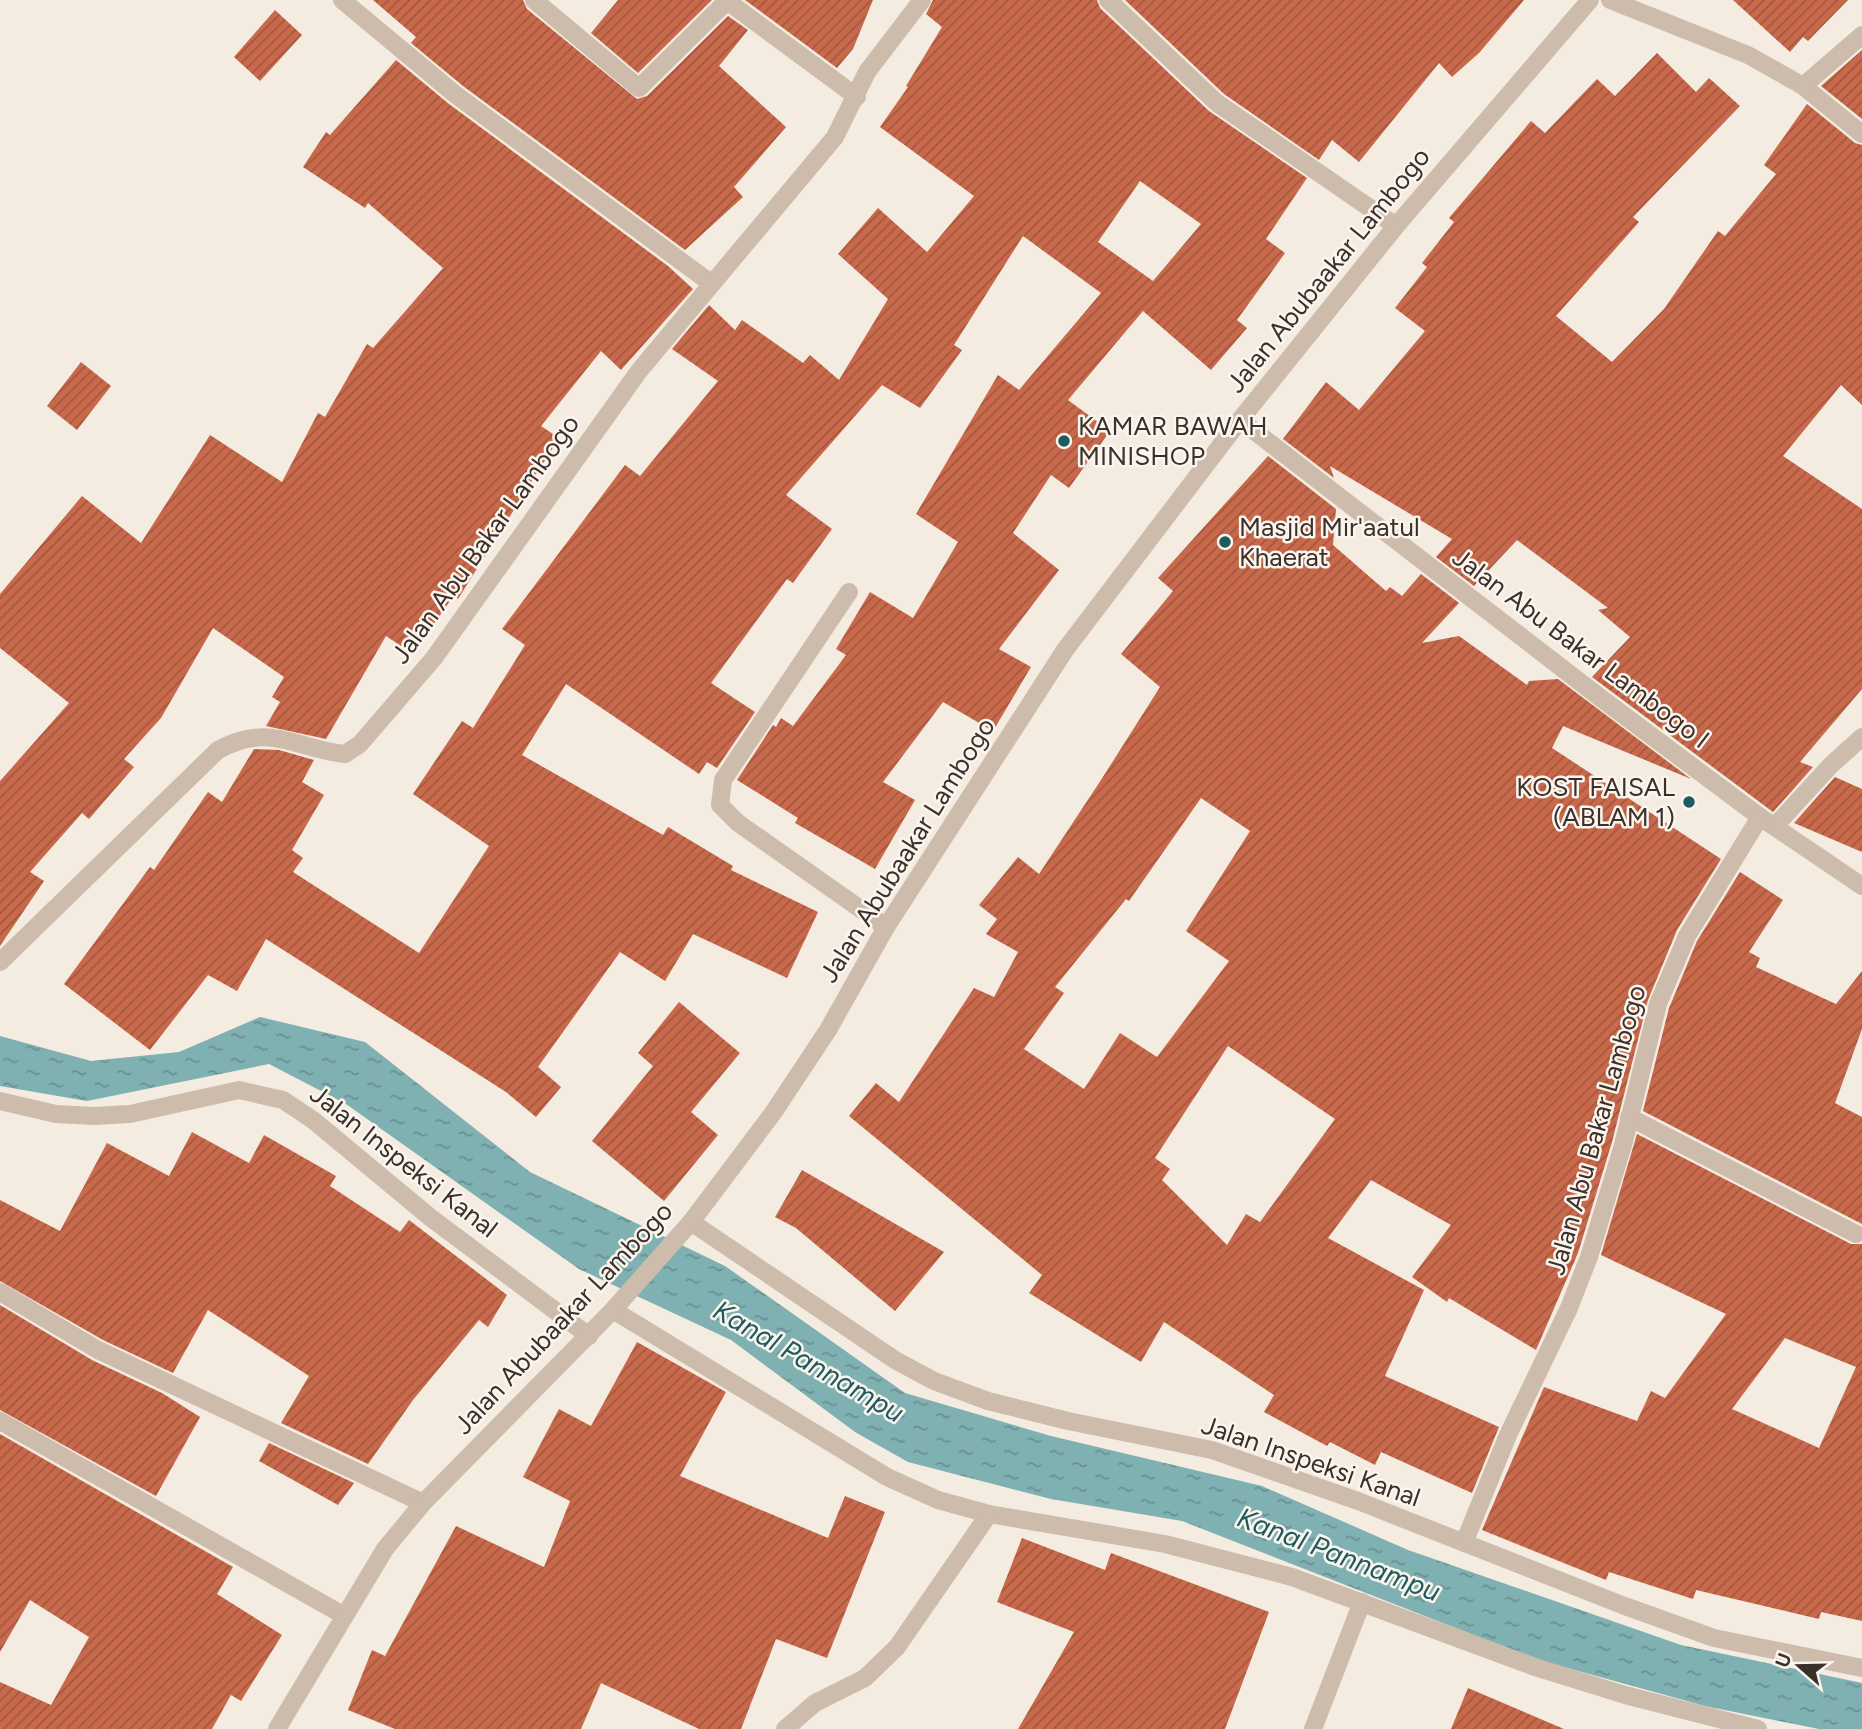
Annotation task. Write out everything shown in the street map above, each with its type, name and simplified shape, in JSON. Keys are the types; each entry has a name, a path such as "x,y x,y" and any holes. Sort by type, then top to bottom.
{"street":[{"path":"342,0 457,95 712,284"},
{"path":"534,0 639,88 727,1 857,97"},
{"name":"Jalan Abu Bakar Lambogo","path":"0,962 218,750 252,736 281,738 325,752 345,754 360,744 434,658 639,371 835,137 867,72 922,0"},
{"path":"1108,0 1217,103 1396,226"},
{"name":"Jalan Abubaakar Lambogo","path":"277,1729 385,1549 422,1503 589,1336 677,1238 780,1103 828,1030 886,926 1065,650 1240,420 1396,226 1590,0"},
{"path":"1610,0 1748,55 1802,86 1862,134"},
{"path":"1802,86 1862,35"},
{"name":"Jalan Abu Bakar Lambogo I","path":"1240,420 1524,640 1768,821 1862,886"},
{"path":"849,592 723,780 720,805 737,823 886,926"},
{"name":"Jalan Abu Bakar Lambogo","path":"1464,1543 1507,1435 1580,1283 1604,1209 1658,1004 1687,936 1768,821 1862,737"},
{"name":"Jalan Inspeksi Kanal","path":"0,1101 56,1114 94,1116 130,1114 239,1090 283,1100 313,1120 431,1217 589,1336"},
{"path":"1629,1117 1860,1232"},
{"name":"Jalan Inspeksi Kanal","path":"691,1222 895,1360 934,1381 988,1401 1068,1422 1212,1450 1282,1473 1714,1638 1862,1668"},
{"path":"0,1292 98,1350 422,1503"},
{"path":"613,1310 887,1477 938,1500 989,1514 1165,1544 1292,1577 1538,1668 1625,1695 1758,1729"},
{"path":"0,1421 343,1615"},
{"path":"785,1729 815,1703 865,1678 897,1647 989,1514"},
{"path":"1313,1729 1362,1602"}],"water":[{"name":"Kanal Pannampu","path":"260,1017 365,1042 530,1172 725,1266 905,1393 1051,1436 1262,1486 1408,1550 1681,1645 1862,1683 1862,1729 1819,1729 1705,1706 1535,1659 1182,1521 1051,1499 908,1462 855,1432 731,1340 579,1269 346,1104 269,1064 87,1101 0,1086 0,1036 91,1061 179,1052"}],"building":[{"path":"373,0 523,0 527,9 637,99 647,96 728,16 748,30 719,66 786,127 734,187 743,197 685,250 463,86 411,43 416,37"},
{"path":"618,0 712,0 638,73 591,33"},
{"path":"745,0 873,0 853,49 837,68"},
{"path":"933,0 1097,0 1100,8 1209,111 1307,178 1266,239 1285,253 1237,320 1247,328 1211,370 1143,311 1068,400 1110,431 1069,488 1051,475 1013,533 1059,570 999,649 1031,667 993,731 943,702 883,782 915,800 875,869 795,823 798,818 737,780 773,725 776,727 781,718 793,726 846,655 836,649 870,592 913,618 958,542 916,514 998,375 1019,390 1101,293 1023,236 954,345 962,350 920,408 882,385 786,495 832,529 793,583 787,579 711,683 755,712 717,768 707,762 699,774 566,684 522,755 663,835 668,827 733,866 731,870 818,912 787,978 693,934 665,981 620,952 538,1067 561,1087 536,1117 506,1092 266,939 237,991 208,975 150,1050 64,984 150,867 154,870 208,792 222,802 254,749 279,750 314,760 302,782 324,795 292,850 303,858 293,872 419,953 489,846 413,794 462,721 473,728 525,645 502,629 625,465 640,476 718,381 672,349 709,305 735,330 742,320 803,363 810,355 839,380 888,299 838,254 878,208 927,252 974,196 880,127 908,87 906,86 942,27 926,14","holes":["1140,181 1201,224 1153,281 1098,242"]},
{"path":"1125,0 1524,0 1479,53 1452,77 1439,63 1359,162 1332,140 1319,160 1224,94"},
{"path":"1733,0 1848,0 1808,41 1803,37 1790,52"},
{"path":"275,10 302,35 260,81 234,57"},
{"path":"1862,50 1862,119 1821,86"},
{"path":"1657,53 1696,92 1709,78 1740,106 1633,217 1639,222 1556,316 1612,362 1664,309 1718,231 1725,236 1776,174 1764,165 1807,104 1855,143 1862,145 1862,405 1841,385 1783,456 1862,509 1862,689 1800,762 1813,767 1773,812 1592,677 1630,637 1598,610 1608,608 1517,540 1474,586 1436,557 1452,539 1330,466 1334,478 1283,439 1326,382 1359,410 1425,331 1395,308 1427,267 1422,263 1454,222 1449,218 1531,121 1545,133 1597,79 1615,96"},
{"path":"396,60 449,104 668,266 693,289 621,370 601,351 541,426 559,438 458,599 454,595 413,654 386,636 326,739 266,726 280,702 272,697 284,677 213,628 161,718 124,759 134,767 89,819 82,813 30,872 44,881 0,946 0,781 69,703 0,648 0,594 82,496 141,543 210,435 282,482 318,413 325,417 367,344 373,348 443,268 368,203 365,208 303,167 326,132 330,135"},
{"path":"81,362 111,386 77,430 47,406"},
{"path":"1268,456 1336,509 1333,545 1386,591 1390,587 1402,596 1421,574 1459,603 1422,643 1459,636 1527,685 1529,681 1558,679 1691,779 1563,726 1552,748 1721,859 1677,930 1648,1000 1612,1142 1578,1253 1536,1350 1449,1298 1447,1302 1412,1277 1451,1225 1371,1180 1328,1238 1424,1290 1385,1376 1499,1427 1472,1493 1381,1452 1375,1465 1330,1442 1327,1446 1264,1412 1274,1395 1164,1322 1141,1362 1029,1293 1042,1275 849,1116 876,1083 899,1102 974,988 994,997 1018,952 986,934 997,919 979,905 1018,857 1039,874 1160,687 1121,654 1173,591 1158,578","holes":["1201,798 1250,831 1186,931 1229,961 1157,1057 1120,1033 1084,1089 1024,1049 1064,993 1055,987 1126,899 1129,901","1228,1046 1335,1119 1260,1222 1246,1214 1227,1245 1162,1180 1170,1169 1155,1158"]},
{"path":"1835,777 1862,789 1862,852 1794,823"},
{"path":"1740,872 1783,900 1749,952 1760,958 1756,967 1836,1004 1862,971 1862,1029 1835,1103 1862,1117 1862,1224 1643,1111 1669,1008 1697,941"},
{"path":"679,1002 740,1053 691,1112 718,1135 664,1201 592,1141 653,1066 638,1053"},
{"path":"192,1132 249,1163 264,1135 336,1176 330,1186 400,1232 409,1220 507,1295 488,1327 479,1320 413,1400 368,1464 281,1423 309,1376 208,1310 173,1373 103,1340 0,1281 0,1200 60,1231 107,1143 169,1176"},
{"path":"1637,1134 1851,1244 1862,1244 1862,1621 1821,1612 1819,1619 1696,1590 1693,1599 1609,1572 1606,1580 1482,1530 1544,1387 1637,1421 1651,1391 1665,1398 1726,1314 1601,1255","holes":["1785,1338 1856,1367 1819,1448 1732,1409"]},
{"path":"802,1170 944,1252 895,1311 796,1228 775,1217"},
{"path":"0,1305 92,1360 162,1393 200,1417 156,1496 0,1410"},
{"path":"637,1342 726,1392 680,1476 828,1538 845,1496 885,1512 827,1658 776,1639 741,1729 699,1729 601,1683 581,1729 395,1729 348,1710 372,1650 385,1656 456,1526 544,1567 570,1501 523,1477 559,1409 591,1426"},
{"path":"0,1434 233,1567 217,1594 282,1635 241,1701 231,1695 212,1729 0,1729 0,1682 51,1705 89,1637 30,1600 0,1652"},
{"path":"269,1443 354,1483 338,1505 259,1461"},
{"path":"1022,1538 1105,1570 1111,1553 1269,1612 1225,1729 1018,1729 1074,1632 997,1602"},
{"path":"1468,1688 1564,1729 1451,1729"}],"place":[{"name":"KAMAR BAWAH MINISHOP","path":"1064,441"},
{"name":"Masjid Mir'aatul Khaerat","path":"1225,542"},
{"name":"KOST FAISAL (ABLAM 1)","path":"1689,802"}]}
